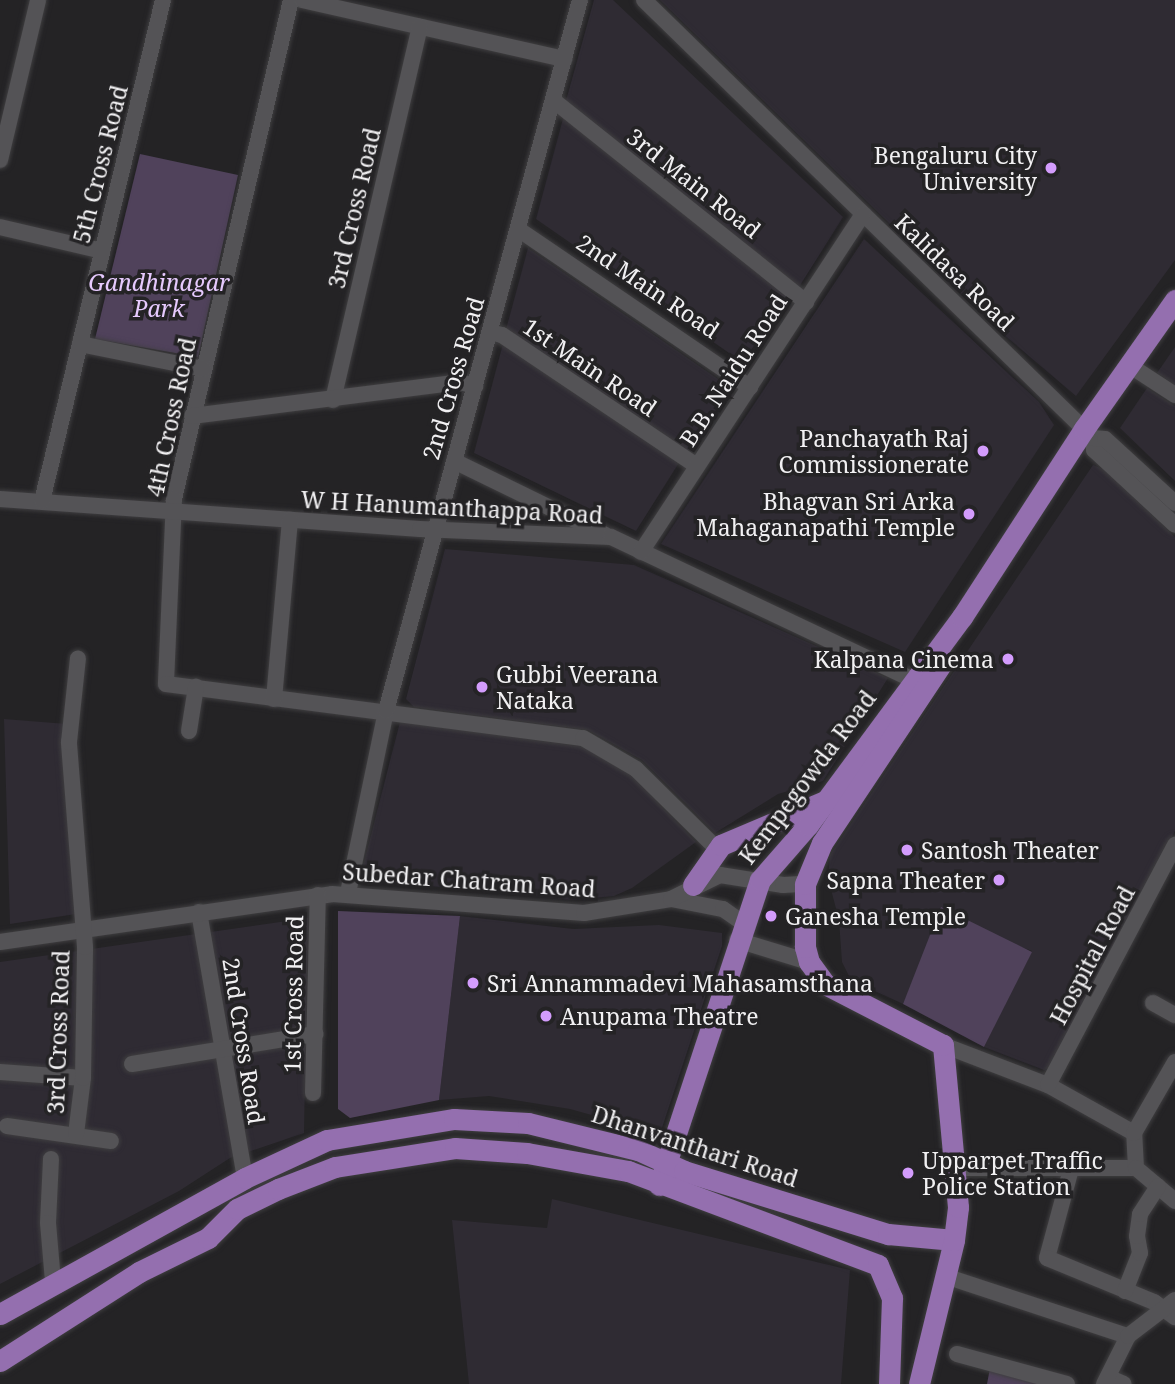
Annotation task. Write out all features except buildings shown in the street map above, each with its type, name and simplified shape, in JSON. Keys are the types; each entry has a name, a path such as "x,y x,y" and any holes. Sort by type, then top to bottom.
{"main road":[{"name":"Kempegowda Road","path":"659,1185 740,932 760,880 827,800 962,617 1088,434 1129,365 1175,300"},
{"name":"Kempegowda Road","path":"805,884 821,843 962,631 962,617"},
{"path":"693,885 717,849 827,800"},
{"path":"805,884 809,962 825,984 943,1045 957,1168 954,1240 919,1384"},
{"name":"Dhanvanthari Road","path":"0,1314 53,1281 181,1212 245,1178 327,1140 454,1119 528,1123 667,1161 829,1217 888,1234 954,1240"},
{"name":"Dhanvanthari Road","path":"0,1361 139,1272 196,1245 237,1209 278,1189 335,1167 429,1150 527,1153 628,1171 659,1185 820,1240 878,1265 892,1298 889,1384"},
{"path":"181,1212 196,1245"},
{"path":"820,1240 829,1217"}],"street":[{"path":"0,160 38,0"},
{"name":"5th Cross Road","path":"42,501 163,0"},
{"name":"4th Cross Road","path":"196,687 166,684 173,510 192,416 291,0"},
{"path":"302,0 564,59"},
{"name":"2nd Cross Road","path":"348,892 386,711 580,0"},
{"name":"Kalidasa Road","path":"644,0 1088,434"},
{"name":"3rd Cross Road","path":"333,400 420,27"},
{"name":"3rd Main Road","path":"554,100 806,302"},
{"name":"B.B. Naidu Road","path":"641,552 863,214"},
{"path":"0,227 102,251"},
{"name":"2nd Main Road","path":"518,229 750,387"},
{"name":"1st Main Road","path":"490,332 502,335 697,466"},
{"path":"80,344 204,369"},
{"path":"1129,365 1175,395"},
{"path":"192,416 460,382 475,386"},
{"path":"1088,434 1105,439 1175,503"},
{"path":"1088,434 1094,450 1175,525"},
{"path":"454,461 611,537"},
{"name":"W H Hanumanthappa Road","path":"0,499 434,530 611,537 913,680"},
{"path":"274,699 290,520"},
{"name":"3rd Cross Road","path":"76,1134 83,1078 83,932 69,742 78,657"},
{"path":"189,731 196,687 583,738 636,769 717,849"},
{"name":"Hospital Road","path":"1048,1085 1175,845"},
{"name":"Subedar Chatram Road","path":"0,942 348,892 566,913 612,911 671,899 693,885 720,875 805,884"},
{"name":"1st Cross Road","path":"313,1093 318,895"},
{"path":"671,899 723,909 740,932 809,962"},
{"name":"2nd Cross Road","path":"199,912 245,1178"},
{"path":"1153,1003 1175,1014"},
{"path":"132,1064 316,1034"},
{"path":"943,1045 1048,1085 1134,1133"},
{"path":"1136,1168 1134,1133 1175,1062"},
{"path":"0,1072 83,1078"},
{"path":"8,1126 111,1141"},
{"path":"51,1159 48,1223 53,1281"},
{"path":"957,1168 1136,1168 1175,1201"},
{"path":"1071,1169 1047,1258 1172,1309"},
{"path":"1125,1291 1140,1253 1137,1236 1140,1214 1158,1186"},
{"path":"945,1276 1128,1336"},
{"path":"1124,1384 1106,1380 1128,1336 1172,1309"},
{"path":"957,1354 1066,1384"}],"shaded area":[{"path":"594,0 613,0 843,217 799,287 565,104"},
{"path":"660,0 1175,0 1175,260 1076,396 1002,333"},
{"path":"564,115 792,296 745,364 536,219"},
{"path":"864,239 1039,402 1054,425 905,652 661,544"},
{"path":"528,248 731,388 687,452 505,333"},
{"path":"504,340 680,461 636,531 474,453"},
{"path":"1175,347 1175,385 1157,373"},
{"path":"1147,388 1175,406 1175,481 1120,428"},
{"path":"1093,465 1103,469 1175,537 1175,831 1054,1065 1044,1070 984,1047 1032,951 940,916 903,1004 851,980 842,962 839,920 828,878 830,855"},
{"path":"445,549 634,565 888,678 823,781 778,794 715,833 642,760 588,730 414,707 406,699"},
{"path":"4,719 67,724 76,914 10,924"},
{"path":"400,722 585,747 632,776 696,842 632,888 614,896 573,900 368,880 363,866"},
{"path":"460,916 573,929 659,925 722,933 722,946 660,1134 570,1109 489,1096 439,1100"},
{"path":"308,918 304,1133 230,1158 179,1191 0,1284 0,962"},
{"path":"552,1199 850,1270 841,1384 469,1384 452,1220 547,1228"}],"green space":[{"name":"Gandhinagar Park","path":"140,154 238,175 198,357 95,339"},
{"path":"941,907 1032,952 984,1047 903,1004"},
{"path":"338,911 460,916 439,1100 350,1118 338,1109"},
{"path":"990,1368 1050,1384 987,1384"}],"place":[{"name":"Bengaluru City University","path":"1051,168"},
{"name":"Panchayath Raj Commissionerate","path":"983,451"},
{"name":"Bhagvan Sri Arka Mahaganapathi Temple","path":"969,514"},
{"name":"Kalpana Cinema","path":"1008,659"},
{"name":"Gubbi Veerana Nataka","path":"482,687"},
{"name":"Santosh Theater","path":"907,850"},
{"name":"Sapna Theater","path":"999,880"},
{"name":"Ganesha Temple","path":"771,916"},
{"name":"Sri Annammadevi Mahasamsthana","path":"473,983"},
{"name":"Anupama Theatre","path":"546,1016"},
{"name":"Upparpet Traffic Police Station","path":"908,1173"}]}
